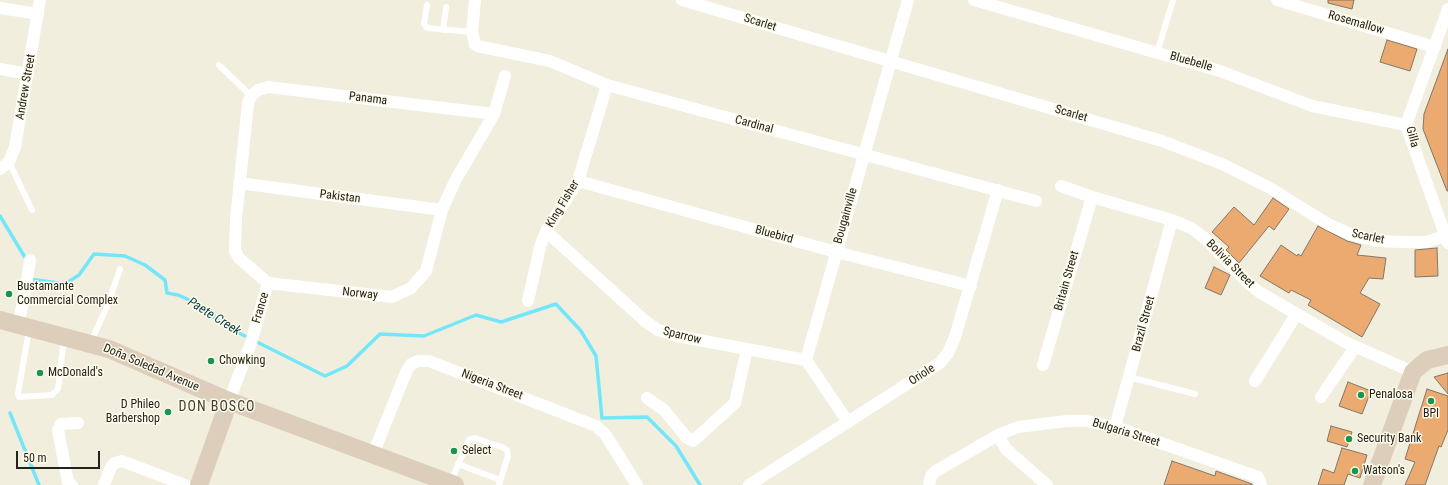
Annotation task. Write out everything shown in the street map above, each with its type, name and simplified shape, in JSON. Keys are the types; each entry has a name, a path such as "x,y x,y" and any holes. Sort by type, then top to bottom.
{"main road":[{"name":"Doña Soledad Avenue","path":"0,320 109,349 229,401 453,484"},
{"path":"1372,485 1413,372 1427,360 1448,354"},
{"path":"199,485 229,401"}],"street":[{"name":"Andrew Street","path":"4,164 15,147 40,0"},
{"path":"473,38 475,0"},
{"name":"Scarlet","path":"682,0 1162,141 1191,151 1222,164 1270,188 1328,224 1350,234 1376,241 1426,242 1447,238"},
{"name":"Bougainville","path":"806,360 908,0"},
{"name":"Bluebelle","path":"974,0 1220,71 1312,106 1406,125"},
{"name":"Rosemallow","path":"1276,0 1435,47"},
{"path":"0,8 38,14"},
{"name":"Gilla","path":"1447,238 1406,125 1448,9"},
{"name":"Cardinal","path":"473,38 477,46 550,61 607,85 1036,201"},
{"path":"0,69 28,74"},
{"name":"Norway","path":"268,283 392,297 411,288 426,271 442,210 455,181 494,114 505,76"},
{"name":"King Fisher","path":"528,301 540,247 546,231 578,181 607,85"},
{"name":"Panama","path":"250,99 258,90 268,88 494,114"},
{"path":"250,99 239,183 235,251 239,258 268,283"},
{"name":"Bluebird","path":"578,181 836,252 971,286"},
{"name":"Pakistan","path":"239,183 442,210"},
{"name":"Bolivia Street","path":"1061,186 1092,197 1172,220 1191,228 1206,239 1246,281 1259,292 1296,315 1355,347 1413,372"},
{"name":"Oriole","path":"749,485 940,363 948,353 955,338 998,190"},
{"name":"Britain Street","path":"1043,365 1092,197"},
{"name":"Brazil Street","path":"1115,427 1172,220"},
{"name":"Sparrow","path":"546,231 645,321 658,330 676,336 806,360"},
{"path":"24,326 25,293 30,260"},
{"name":"France","path":"229,401 250,343 268,283"},
{"path":"1255,381 1296,315"},
{"path":"1321,397 1355,347"},
{"path":"647,398 664,410 687,438 693,441 735,403 747,349"},
{"path":"806,360 848,422"},
{"name":"Nigeria Street","path":"373,454 407,370 411,364 418,361 429,361 596,426 605,434 637,485"},
{"name":"Bulgaria Street","path":"929,485 931,476 936,471 998,435 1018,427 1066,421 1087,421 1115,427 1258,477 1261,485"},
{"path":"72,485 68,482 58,430 62,424 78,423"},
{"path":"998,435 1006,449 1047,485"},
{"path":"104,485 111,468 115,463 122,461 185,485"}],"lane":[{"path":"1157,53 1173,0"},
{"path":"427,4 424,26 427,28 443,30 473,38"},
{"path":"443,30 446,7"},
{"path":"219,65 250,99"},
{"path":"4,164 32,210"},
{"path":"91,344 108,304 120,269"},
{"path":"24,326 18,393 19,397 52,395 58,389 64,336"},
{"path":"1129,377 1195,394"},
{"path":"453,484 458,464 469,440 474,438 507,450 508,456 499,483 458,464"}],"building":[{"path":"1328,0 1354,0 1352,9 1328,3"},
{"path":"1387,40 1417,49 1410,71 1380,62"},
{"path":"1448,49 1447,191 1423,129 1424,114"},
{"path":"1273,198 1289,209 1274,230 1269,226 1239,263 1226,250 1229,247 1212,232 1234,207 1254,225"},
{"path":"1318,226 1347,241 1361,245 1357,255 1386,258 1383,279 1369,278 1360,293 1380,304 1362,337 1308,305 1311,300 1291,290 1289,293 1260,276 1281,245 1297,256 1298,254 1301,256"},
{"path":"1437,248 1438,276 1415,277 1415,250"},
{"path":"1214,267 1230,275 1221,295 1205,288"},
{"path":"1448,373 1448,394 1434,377"},
{"path":"1348,382 1371,391 1362,414 1339,406"},
{"path":"1427,389 1448,396 1448,430 1441,447 1439,446 1425,485 1405,485 1415,462 1405,459"},
{"path":"1331,426 1352,432 1347,447 1327,441"},
{"path":"1342,448 1367,455 1360,478 1348,474 1344,485 1318,485 1323,469 1334,473"},
{"path":"1172,461 1215,476 1216,471 1252,485 1164,485"}],"waterway":[{"name":"Paete Creek","path":"0,216 26,259"},
{"name":"Paete Creek","path":"30,279 65,284 79,275 94,254 125,256 145,265 165,280 167,293 178,295 194,302 232,330 245,336"},
{"name":"Paete Creek","path":"255,341 325,376 347,366 380,334 424,336 476,315 501,322 556,304 581,331 596,356 602,418 647,417 676,446 700,485"},
{"name":"Paete Creek","path":"10,413 39,485"}],"place":[{"name":"Bustamante Commercial Complex","path":"9,294"},
{"name":"Chowking","path":"211,361"},
{"name":"McDonald's","path":"40,373"},
{"name":"Penalosa","path":"1361,395"},
{"name":"BPI","path":"1431,401"},
{"name":"D Phileo Barbershop","path":"168,412"},
{"name":"Security Bank","path":"1349,439"},
{"name":"Select","path":"454,451"},
{"name":"Watson's","path":"1355,471"}],"district":[{"name":"DON BOSCO","path":"217,407"}]}
